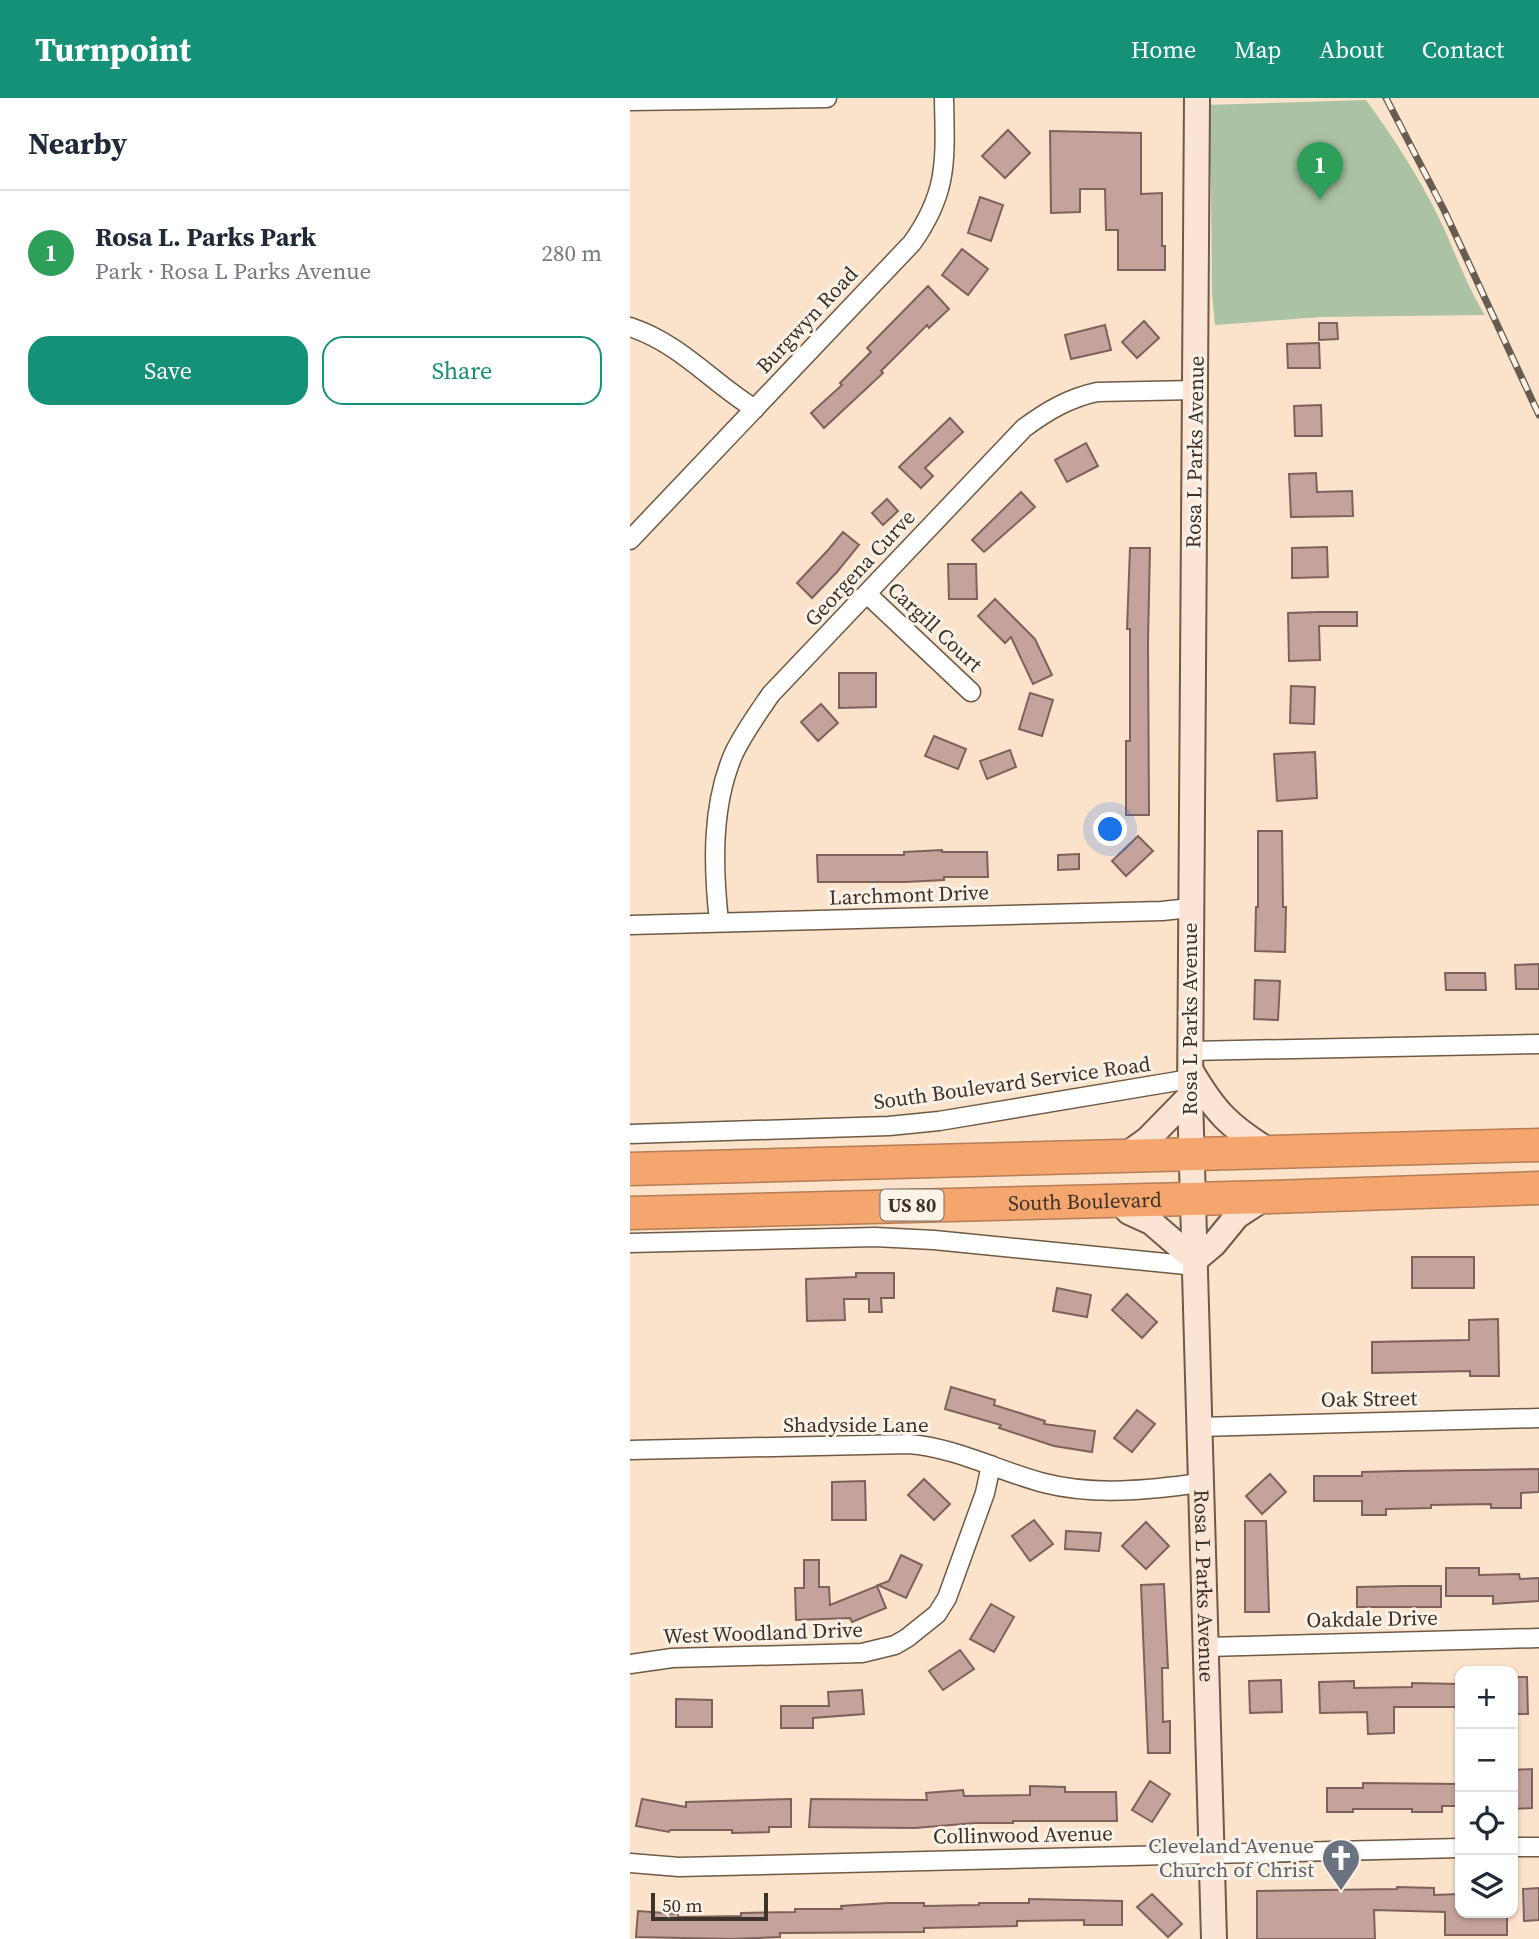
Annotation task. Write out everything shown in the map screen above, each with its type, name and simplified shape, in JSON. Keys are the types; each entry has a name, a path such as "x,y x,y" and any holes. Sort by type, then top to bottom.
{"highway":[{"name":"South Boulevard","path":"630,1169 1539,1145"},
{"name":"South Boulevard","path":"630,1213 1539,1188"}],"street":[{"path":"630,101 827,98"},
{"name":"Burgwyn Road","path":"630,540 912,243 936,202 943,170 944,98"},
{"name":"Rosa L Parks Avenue","path":"1197,98 1190,1074 1214,1939"},
{"path":"630,327 672,345 754,409"},
{"name":"Georgena Curve","path":"719,922 716,894 717,820 725,778 751,722 771,694 1024,428 1046,412 1097,392 1195,390"},
{"name":"Cargill Court","path":"867,594 971,692"},
{"name":"Larchmont Drive","path":"630,925 1190,908"},
{"path":"1190,1074 1539,1044"},
{"path":"1190,1074 1220,1115 1237,1131 1269,1152"},
{"path":"1126,1155 1148,1139 1190,1074"},
{"name":"South Boulevard Service Road","path":"630,1134 889,1126 939,1121 1190,1074"},
{"path":"1196,1263 1237,1216 1266,1197"},
{"path":"1117,1199 1129,1212 1151,1222 1196,1263"},
{"path":"630,1243 875,1237 1196,1263"},
{"name":"Oak Street","path":"1199,1427 1539,1419"},
{"name":"Shadyside Lane","path":"630,1450 909,1444 957,1453 1046,1484 1080,1489 1157,1488 1200,1483"},
{"name":"West Woodland Drive","path":"630,1664 672,1658 862,1653 895,1645 907,1639 937,1614 947,1598 985,1493 991,1465"},
{"name":"Oakdale Drive","path":"1206,1647 1539,1638"},
{"path":"1518,1847 1539,1847"},
{"name":"Collinwood Avenue","path":"630,1863 679,1867 1455,1848"}],"green space":[{"path":"1366,100 1423,187 1485,315 1321,317 1215,325 1206,105"}],"building":[{"path":"1008,130 1030,153 1005,178 982,156"},
{"path":"1050,131 1141,133 1141,194 1162,193 1165,270 1118,270 1118,230 1106,230 1105,189 1080,189 1080,212 1051,213"},
{"path":"980,197 1003,205 991,241 968,233"},
{"path":"962,249 988,269 968,295 942,275"},
{"path":"928,286 949,309 929,328 927,325 881,371 883,373 824,428 811,413 842,385 840,383 871,352 867,348"},
{"path":"1144,321 1159,338 1137,358 1122,342"},
{"path":"1319,323 1337,323 1338,339 1319,340"},
{"path":"1105,325 1111,350 1071,359 1065,335"},
{"path":"1319,343 1320,368 1288,368 1287,344"},
{"path":"1321,405 1322,436 1295,436 1294,406"},
{"path":"950,418 963,432 925,468 933,476 921,488 899,467"},
{"path":"1086,443 1098,466 1067,482 1055,460"},
{"path":"1316,473 1317,492 1352,491 1353,516 1291,517 1289,474"},
{"path":"1021,492 1035,507 984,552 972,540"},
{"path":"887,499 898,511 883,525 872,513"},
{"path":"843,532 859,545 812,598 797,583"},
{"path":"1327,547 1328,577 1292,578 1292,548"},
{"path":"1130,548 1150,548 1149,815 1126,815 1126,741 1130,741 1130,629 1127,629"},
{"path":"948,564 976,564 977,599 949,599"},
{"path":"995,599 1035,639 1052,675 1033,684 1011,637 1005,643 978,616"},
{"path":"1357,612 1357,626 1319,626 1320,660 1289,661 1288,613"},
{"path":"839,673 876,673 876,707 839,708"},
{"path":"1291,686 1315,687 1314,724 1290,723"},
{"path":"1030,693 1053,700 1042,736 1019,729"},
{"path":"821,704 838,723 818,741 801,722"},
{"path":"934,736 966,749 958,769 925,756"},
{"path":"1010,750 1016,767 987,779 980,761"},
{"path":"1315,752 1317,798 1277,801 1274,754"},
{"path":"1258,831 1282,831 1283,907 1286,907 1285,952 1255,951"},
{"path":"1138,836 1153,851 1126,876 1112,861"},
{"path":"904,852 987,852 988,877 944,877 944,880 905,882 818,882 817,855 904,855"},
{"path":"1079,854 1079,869 1058,870 1058,855"},
{"path":"1539,964 1539,989 1516,989 1515,965"},
{"path":"1445,973 1485,973 1486,990 1446,990"},
{"path":"1255,980 1280,981 1278,1020 1254,1019"},
{"path":"1412,1257 1474,1257 1474,1288 1412,1288"},
{"path":"856,1273 894,1273 894,1298 881,1298 882,1312 869,1312 869,1299 844,1299 845,1320 807,1321 806,1279 856,1277"},
{"path":"1057,1288 1091,1295 1087,1317 1053,1311"},
{"path":"1127,1294 1157,1322 1142,1338 1112,1310"},
{"path":"1498,1319 1499,1376 1470,1376 1470,1371 1372,1373 1372,1342 1469,1340 1469,1320"},
{"path":"951,1387 995,1400 994,1405 1045,1421 1044,1424 1095,1431 1092,1452 1054,1446 999,1428 1001,1425 945,1409"},
{"path":"1137,1410 1155,1424 1132,1452 1114,1438"},
{"path":"1539,1469 1539,1492 1521,1493 1521,1508 1491,1508 1491,1504 1431,1505 1431,1508 1386,1509 1386,1515 1362,1515 1362,1501 1314,1501 1314,1476 1362,1476 1362,1472"},
{"path":"1270,1474 1286,1492 1262,1514 1246,1496"},
{"path":"924,1479 950,1504 934,1520 908,1495"},
{"path":"865,1481 866,1520 832,1520 832,1482"},
{"path":"1034,1520 1053,1544 1030,1561 1012,1536"},
{"path":"1245,1521 1266,1521 1269,1612 1245,1612"},
{"path":"1146,1522 1169,1546 1146,1569 1122,1546"},
{"path":"1066,1531 1101,1533 1099,1551 1065,1549"},
{"path":"901,1555 922,1565 906,1598 878,1585 889,1581"},
{"path":"804,1560 819,1560 819,1587 829,1587 830,1605 877,1586 886,1608 852,1622 850,1618 796,1620 795,1588 804,1588"},
{"path":"1446,1568 1479,1568 1479,1575 1519,1574 1520,1579 1539,1578 1539,1601 1493,1604 1493,1596 1446,1596"},
{"path":"1164,1584 1168,1668 1162,1668 1163,1722 1170,1721 1170,1753 1148,1753 1141,1585"},
{"path":"1441,1586 1441,1607 1357,1607 1357,1587"},
{"path":"991,1604 1014,1617 994,1652 970,1639"},
{"path":"960,1650 974,1669 943,1690 929,1671"},
{"path":"1518,1677 1527,1677 1528,1714 1518,1714"},
{"path":"1281,1680 1282,1712 1250,1713 1249,1681"},
{"path":"1354,1681 1354,1688 1412,1687 1412,1683 1455,1684 1455,1707 1394,1707 1394,1733 1368,1734 1367,1712 1320,1713 1319,1682"},
{"path":"862,1690 864,1714 813,1718 813,1728 781,1728 781,1706 829,1706 828,1692"},
{"path":"676,1699 712,1700 712,1727 676,1727"},
{"path":"1532,1769 1532,1808 1518,1809 1518,1770"},
{"path":"1150,1781 1170,1794 1152,1822 1132,1810"},
{"path":"1363,1783 1455,1784 1455,1806 1442,1806 1442,1812 1353,1809 1353,1812 1327,1812 1327,1788 1363,1788"},
{"path":"1030,1786 1065,1787 1065,1792 1116,1792 1117,1821 1013,1821 915,1828 809,1827 811,1799 927,1800 926,1793 963,1790 964,1796 1030,1795"},
{"path":"642,1799 686,1807 686,1802 791,1799 791,1827 769,1827 769,1832 732,1833 732,1830 669,1832 636,1826"},
{"path":"1434,1888 1434,1895 1455,1894 1455,1918 1507,1918 1507,1935 1445,1935 1445,1912 1374,1910 1375,1939 1257,1939 1257,1891"},
{"path":"1539,1888 1539,1920 1524,1921 1523,1889"},
{"path":"1152,1894 1182,1924 1168,1937 1137,1907"},
{"path":"1029,1899 1122,1901 1122,1925 1084,1925 1084,1920 1017,1921 1017,1926 924,1928 924,1932 780,1933 780,1937 732,1939 636,1937 638,1911 678,1914 678,1917 741,1916 741,1913 842,1909 841,1906 888,1903 924,1903 924,1906 979,1905 1029,1903"}],"railway":[{"path":"1386,98 1444,210 1539,415"}],"place":[{"name":"Rosa L. Parks Park","path":"1320,200"},
{"name":"Cleveland Avenue Church of Christ","path":"1341,1892"}]}
